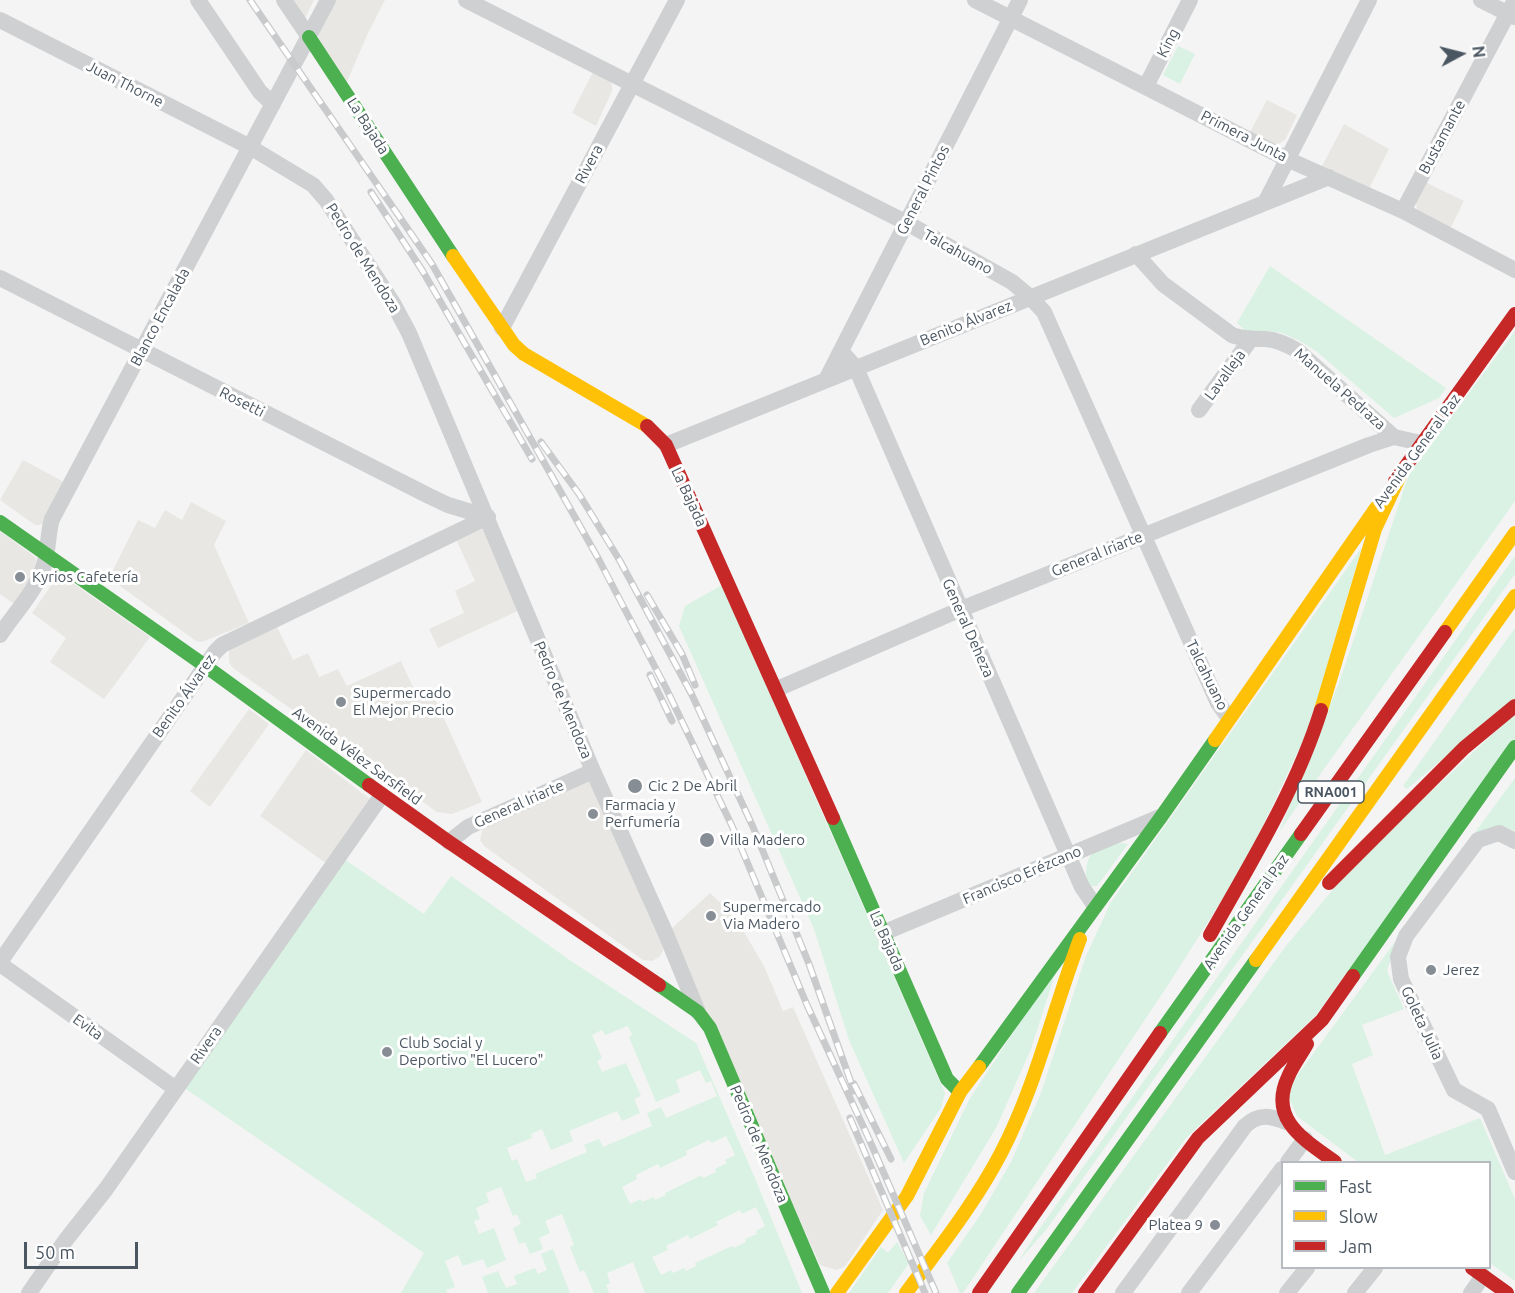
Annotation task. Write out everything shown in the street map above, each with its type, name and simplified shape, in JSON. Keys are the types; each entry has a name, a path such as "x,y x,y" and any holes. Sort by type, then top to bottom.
{"main road":[{"name":"La Bajada","path":"309,37 514,345 524,354 644,423 666,445 777,689 947,1079 960,1092"},
{"name":"Avenida General Paz","path":"837,1293 907,1196 960,1092 1161,817 1421,443 1515,314"},
{"path":"1147,1051 1275,819 1303,758 1319,716 1375,529 1403,469"},
{"name":"Avenida Vélez Sarsfield","path":"0,522 204,665 448,842 698,1012"},
{"name":"Avenida General Paz","path":"979,1293 1147,1051 1515,533"},
{"name":"RNA001","path":"1018,1293 1515,596"},
{"path":"1257,959 1464,748 1515,706"},
{"path":"1334,1161 1286,1122 1281,1106 1282,1092 1287,1078 1322,1020 1515,747"},
{"name":"Avenida General Paz","path":"906,1293 970,1204 1001,1152 1027,1089 1071,962 1094,908"},
{"name":"Pedro de Mendoza","path":"698,1012 710,1028 823,1293"},
{"path":"1085,1293 1198,1138 1322,1020"},
{"path":"1478,1272 1507,1293"}],"street":[{"path":"198,0 260,92 273,104"},
{"name":"La Bajada","path":"285,0 309,37"},
{"name":"Blanco Encalada","path":"0,635 36,584 43,569 52,519 328,0"},
{"name":"Talcahuano","path":"466,0 907,223 1012,282 1030,297 1044,312 1218,703 1229,718"},
{"name":"Rivera","path":"502,328 677,0"},
{"name":"Primera Junta","path":"975,0 1287,159 1403,211 1515,270"},
{"name":"General Pintos","path":"826,380 1020,0"},
{"name":"King","path":"1146,86 1190,0"},
{"path":"1266,201 1369,0"},
{"path":"1481,0 1513,10"},
{"name":"Bustamante","path":"1403,211 1513,10"},
{"name":"Juan Thorne","path":"0,20 250,147"},
{"name":"Pedro de Mendoza","path":"250,147 313,185 326,200 393,303 409,333 593,771 666,934 698,1012"},
{"name":"Benito Álvarez","path":"666,445 1329,177"},
{"name":"Manuela Pedraza","path":"1136,255 1164,284 1223,329 1242,339 1266,339 1285,343 1298,351 1394,437"},
{"name":"Rosetti","path":"0,278 429,496 448,505 488,517"},
{"name":"Lavalleja","path":"1199,411 1251,339"},
{"name":"General Deheza","path":"842,351 856,368 959,610 1082,887 1094,908"},
{"path":"1394,437 1421,443"},
{"name":"General Iriarte","path":"777,689 959,610 1369,445 1394,437"},
{"name":"Benito Álvarez","path":"0,963 204,665 222,645 488,517"},
{"name":"General Iriarte","path":"448,842 468,826 593,771"},
{"name":"Rivera","path":"29,1293 65,1241 106,1189 382,795"},
{"name":"Francisco Erézcano","path":"883,933 1161,817"},
{"name":"Goleta Julia","path":"1515,841 1499,833 1478,840 1406,936 1398,957 1401,979 1454,1090 1488,1109 1515,1172"},
{"name":"Evita","path":"0,963 176,1089"},
{"path":"1123,1293 1245,1126 1252,1120 1271,1116 1286,1122"},
{"path":"1289,1161 1305,1139"},
{"path":"1189,1293 1281,1170"},
{"path":"1287,1293 1306,1269"},
{"path":"1355,1293 1374,1269"},
{"path":"1471,1293 1478,1272"}],"shaded area":[{"path":"289,0 314,0 305,18"},
{"path":"331,0 385,0 346,84 318,41 320,23"},
{"path":"593,72 611,82 612,87 596,126 572,113"},
{"path":"1267,100 1297,115 1285,140 1278,144 1271,143 1250,132"},
{"path":"1344,124 1389,149 1368,191 1321,168"},
{"path":"1425,182 1464,201 1449,231 1417,211 1416,201"},
{"path":"23,460 66,483 44,523 40,525 35,525 0,500"},
{"path":"191,502 226,521 214,545 249,623 202,642 196,641 109,578 138,520 155,528 165,510 182,520"},
{"path":"485,528 522,609 438,648 429,629 464,613 455,591 475,581 457,541"},
{"path":"0,531 35,557 39,569 14,604 0,594"},
{"path":"59,579 67,579 150,637 104,699 50,662 66,638 32,613 52,584"},
{"path":"276,625 293,660 308,653 319,677 338,669 347,686 401,661 416,694 430,688 482,802 452,814 437,812 233,668 229,662 229,649"},
{"path":"249,709 269,724 210,807 190,791"},
{"path":"306,750 370,799 327,864 260,816"},
{"path":"587,781 592,782 663,943 663,951 652,961 643,960 484,846 480,840 483,828"},
{"path":"710,893 725,907 744,932 764,966 783,1011 793,1007 883,1210 848,1262 844,1267 836,1270 820,1265 670,930"}],"green space":[{"path":"1178,46 1195,54 1180,84 1163,75"},
{"path":"1270,266 1446,388 1439,398 1394,418 1316,351 1300,341 1282,333 1247,332 1237,323"},
{"path":"1515,331 1515,501 1279,832 1339,683 1409,474"},
{"path":"1362,547 1308,730 1247,860 1170,982 963,1293 960,1293 947,1263 981,1214 1011,1162 1041,1093 1086,956 1111,902"},
{"path":"1515,556 1515,574 1046,1230 1018,1262 1040,1228"},
{"path":"722,585 945,1093 941,1108 904,1163 849,1040 814,929 679,626 685,606"},
{"path":"1515,628 1515,698 1407,789 1403,786"},
{"path":"1515,713 1515,740 1316,1015 1187,1137 1072,1293 1034,1293 1286,946 1355,863"},
{"path":"1515,778 1515,831 1505,828 1494,829 1391,958 1387,971 1404,1009 1362,1025 1373,1055 1352,1064 1385,1155 1480,1118 1515,1199 1515,1281 1491,1264 1491,1161 1357,1161 1297,1116 1288,1095 1291,1084"},
{"path":"1106,844 1128,844 1097,886 1089,886 1086,868 1093,852"},
{"name":"Club Social y Deportivo \"El Lucero\"","path":"344,859 424,914 451,876 571,961 696,1043 802,1293 645,1293 633,1262 607,1273 610,1283 606,1285 609,1293 594,1293 584,1270 580,1272 570,1247 574,1245 562,1214 545,1221 550,1233 539,1238 543,1249 530,1254 525,1242 519,1244 513,1228 521,1224 517,1214 513,1216 501,1187 486,1193 489,1202 476,1208 480,1219 474,1221 479,1234 494,1228 506,1260 487,1268 483,1259 463,1266 458,1255 445,1261 455,1287 446,1290 447,1293 401,1293 424,1253 183,1087","holes":["628,1026 632,1035 629,1037 656,1102 680,1092 676,1080 700,1070 706,1083 711,1081 717,1096 666,1118 661,1107 647,1113 652,1126 603,1147 599,1139 584,1145 587,1152 535,1174 537,1178 526,1182 517,1159 512,1161 507,1148 532,1138 531,1134 542,1129 551,1150 573,1141 569,1131 617,1111 622,1121 640,1113 634,1099 641,1096 626,1063 602,1072 597,1061 602,1058 592,1035 602,1030 605,1035","726,1136 735,1155 725,1160 727,1163 715,1169 716,1172 703,1178 702,1175 655,1200 654,1197 642,1202 641,1199 630,1204 622,1187 637,1179 636,1175 658,1164 660,1168 687,1155 686,1151 709,1140 712,1143","756,1207 765,1226 756,1231 757,1234 745,1239 746,1242 695,1263 696,1266 686,1271 684,1268 673,1273 671,1270 661,1275 652,1257 668,1250 666,1246 688,1235 690,1239 718,1225 716,1222 740,1210 742,1214"]},
{"path":"1059,962 1031,1049 996,1128 931,1235 920,1216 924,1193 969,1100"},
{"path":"897,1242 909,1263 888,1293 849,1293 881,1247 888,1253"},
{"path":"553,1249 570,1293 488,1293 482,1277 498,1271 506,1288 517,1284 514,1276 535,1268 538,1274 547,1270 541,1254"}],"railway":[{"path":"250,0 432,264 598,558 666,688 732,826 807,1005 869,1139 936,1293"},
{"path":"371,192 422,270 532,459"},
{"path":"541,442 579,494 620,561 692,695 753,827 809,964 854,1091"},
{"path":"647,595 682,654 695,685"},
{"path":"650,675 672,721"},
{"path":"854,1084 891,1159"},
{"path":"850,1118 925,1293"}],"traffic: fast":[{"path":"309,37 453,256"},
{"path":"0,522 204,665 369,785"},
{"path":"979,1067 1215,740"},
{"path":"1353,976 1515,747"},
{"path":"833,818 947,1079 960,1092"},
{"path":"1160,1033 1301,834"},
{"path":"1018,1293 1256,960"},
{"path":"659,985 698,1012 710,1028 823,1293"}],"traffic: slow":[{"path":"453,256 514,345 524,354 647,426"},
{"path":"1321,710 1375,529 1403,469"},
{"path":"1215,740 1376,508"},
{"path":"1445,632 1515,533"},
{"path":"1256,960 1515,596"},
{"path":"906,1293 968,1207 1001,1153 1034,1075 1080,939"},
{"path":"837,1293 907,1196 960,1092 979,1067"}],"traffic: jam":[{"path":"1395,481 1515,314"},
{"path":"647,426 666,445 833,818"},
{"path":"1301,834 1445,632"},
{"path":"1329,883 1464,748 1515,706"},
{"path":"1210,935 1286,797 1311,740 1321,710"},
{"path":"369,785 659,985"},
{"path":"1085,1293 1198,1138 1322,1020 1353,976"},
{"path":"979,1293 1160,1033"},
{"path":"1307,1044 1288,1077 1283,1092 1283,1105 1286,1117 1302,1137 1334,1161"},
{"path":"1473,1269 1507,1293"}],"place":[{"name":"Kyrios Cafetería","path":"20,577"},
{"name":"Supermercado El Mejor Precio","path":"341,702"},
{"name":"Cic 2 De Abril","path":"635,786"},
{"name":"Farmacia y Perfumería","path":"593,814"},
{"name":"Villa Madero","path":"707,840"},
{"name":"Supermercado Via Madero","path":"711,916"},
{"name":"Jerez","path":"1431,970"},
{"name":"Club Social y Deportivo \"El Lucero\"","path":"387,1052"},
{"name":"Platea 9","path":"1215,1225"}]}
